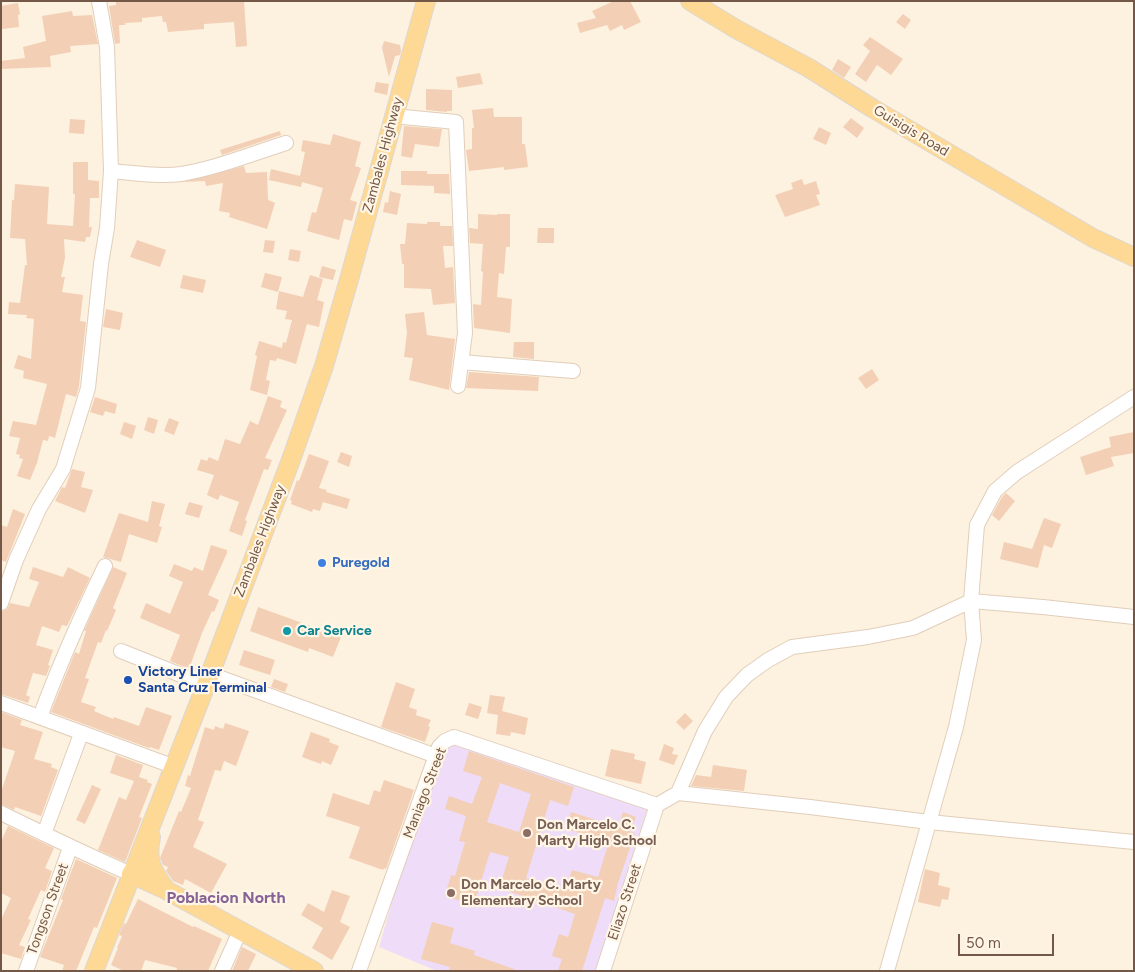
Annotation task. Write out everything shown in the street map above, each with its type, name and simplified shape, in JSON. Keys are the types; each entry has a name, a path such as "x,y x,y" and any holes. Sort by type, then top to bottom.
{"main road":[{"name":"Zambales Highway","path":"94,971 175,767 292,457 324,366 426,1"},
{"name":"Guisigis Road","path":"690,1 736,29 809,68 872,108 1093,238 1134,256"},
{"path":"154,819 148,852 151,868 166,890"},
{"path":"131,874 166,890 314,971"}],"street":[{"path":"1,602 16,560 39,509 63,469 88,388 101,264 107,228 111,171 107,47 99,1"},
{"path":"393,116 456,122 465,333 458,386"},
{"path":"111,171 141,174 179,174 215,166 286,143"},
{"path":"461,362 573,371"},
{"path":"887,971 956,727 974,640 971,601 977,525 995,491 1017,472 1134,397"},
{"path":"40,717 60,664 105,566"},
{"path":"678,793 695,752 715,713 738,684 768,660 792,647 913,628 971,601 1134,617"},
{"path":"121,651 436,756"},
{"path":"1,703 175,767"},
{"path":"44,834 81,734"},
{"name":"Maniago Street","path":"359,971 439,747 446,741 454,738 657,804"},
{"path":"657,804 678,793 929,822 1134,842"},
{"name":"Eliazo Street","path":"603,971 657,804"},
{"path":"2,817 131,874"},
{"name":"Tongson Street","path":"26,971 70,848"},
{"path":"222,971 240,931"}],"shaded area":[{"name":"Don Marcelo C. Marty High School","path":"453,740 647,809 596,971 437,971 379,947 405,858 443,745"}],"building":[{"path":"116,1 244,1 247,46 236,47 234,22 204,24 204,29 168,32 166,22 163,22 162,16 142,18 142,22 119,25 120,43 115,44 109,6 116,5"},
{"path":"614,1 630,1 641,22 624,30 622,25 610,31 607,25 580,33 577,23 596,18 592,11"},
{"path":"18,3 20,14 18,15 19,27 2,29 1,6"},
{"path":"72,11 73,16 92,15 98,44 70,46 71,52 50,56 51,67 1,69 1,61 25,58 23,47 46,41 42,16"},
{"path":"903,14 911,20 905,29 896,22"},
{"path":"870,37 903,59 891,75 877,65 866,82 855,74 870,51 863,45"},
{"path":"384,41 400,45 401,51 400,55 395,56 389,77 382,48"},
{"path":"838,59 851,67 844,78 832,70"},
{"path":"480,73 483,84 458,88 456,77"},
{"path":"376,82 389,84 387,95 374,92"},
{"path":"426,89 452,90 452,111 426,110"},
{"path":"493,108 494,117 522,117 522,144 525,144 528,167 504,170 504,167 469,171 466,150 472,149 472,128 474,128 472,110"},
{"path":"851,118 864,128 857,138 843,127"},
{"path":"70,119 85,120 84,134 69,133"},
{"path":"404,126 442,129 439,147 415,144 412,158 401,156"},
{"path":"819,127 831,133 826,145 813,139"},
{"path":"280,131 281,135 222,155 220,150"},
{"path":"333,134 361,142 355,166 361,168 350,200 357,202 352,221 344,219 339,240 307,231 312,212 316,213 323,188 302,182 301,187 269,180 271,169 300,176 305,152 301,151 303,140 330,145"},
{"path":"73,162 88,162 88,180 99,181 99,198 90,198 89,227 92,227 90,237 86,237 85,242 64,239 65,258 61,277 65,277 62,292 83,295 80,321 86,322 79,386 76,397 66,394 55,438 49,436 48,441 43,440 30,480 17,476 23,459 19,458 20,455 16,454 20,438 9,436 13,421 36,425 47,384 23,378 24,371 14,368 18,355 31,359 34,319 26,318 27,315 8,314 9,302 20,303 25,265 27,265 25,239 10,238 12,200 14,200 15,184 49,187 47,224 73,226 75,194 73,194"},
{"path":"244,166 246,173 267,172 268,200 275,203 267,229 229,217 230,213 219,211 223,183 206,186 205,181 183,182"},
{"path":"401,171 427,171 427,174 449,174 450,194 434,193 434,186 401,185"},
{"path":"802,179 804,185 816,181 820,194 816,195 820,205 785,217 775,195 793,189 791,183"},
{"path":"390,191 401,194 397,215 383,212 385,202 388,203"},
{"path":"478,214 510,214 510,247 506,247 504,274 499,273 497,297 512,299 510,333 474,328 473,304 481,305 483,244 470,243 469,228 478,229"},
{"path":"427,222 440,222 440,226 452,226 453,246 443,246 445,268 453,267 455,303 433,305 431,289 404,288 404,264 402,264 400,244 405,244 407,223 427,224"},
{"path":"538,228 554,228 554,243 537,243"},
{"path":"137,240 166,250 160,267 130,257"},
{"path":"265,240 275,241 273,253 263,252"},
{"path":"290,249 301,251 299,262 288,260"},
{"path":"322,266 336,270 333,280 319,277"},
{"path":"265,273 282,277 278,292 261,287"},
{"path":"183,275 206,280 203,293 180,288"},
{"path":"310,275 323,279 317,300 324,302 319,327 307,324 296,364 277,358 276,361 270,360 266,380 270,381 267,395 250,390 259,341 282,348 283,342 286,343 292,320 285,319 287,311 276,309 279,291 303,297"},
{"path":"106,309 123,313 120,330 103,327"},
{"path":"424,312 427,335 455,339 449,390 409,380 413,358 404,357 407,333 405,314"},
{"path":"514,342 534,342 534,359 513,357"},
{"path":"872,369 879,380 866,389 858,378"},
{"path":"469,372 539,377 538,391 466,388"},
{"path":"268,396 282,401 280,407 287,410 265,458 272,460 268,470 264,469 245,520 247,521 242,536 229,531 239,502 220,495 218,500 207,495 214,475 197,470 201,459 207,461 209,457 218,461 225,439 240,444 250,421 258,425"},
{"path":"95,397 117,404 115,414 105,411 103,416 90,412"},
{"path":"148,417 158,420 154,434 144,430"},
{"path":"169,418 179,422 174,435 164,431"},
{"path":"124,422 136,426 132,439 120,434"},
{"path":"1134,432 1134,453 1111,457 1114,466 1086,475 1080,457 1111,447 1109,437"},
{"path":"341,452 352,456 349,467 337,462"},
{"path":"309,454 329,461 319,488 350,499 347,509 323,502 320,511 313,509 312,512 291,504 292,501 290,500 297,480 299,481"},
{"path":"72,469 85,472 81,487 93,490 85,513 55,501 62,487 65,488"},
{"path":"1006,493 1015,501 999,521 992,515"},
{"path":"152,501 165,504 159,526 162,527 157,543 129,534 121,562 103,557 119,513 148,522"},
{"path":"189,502 203,506 199,518 185,514"},
{"path":"13,509 25,514 6,562 1,560 1,525 7,527"},
{"path":"1044,518 1061,524 1052,548 1044,545 1038,568 1000,559 1004,542 1032,549"},
{"path":"211,545 227,550 208,595 219,600 202,633 189,669 170,661 180,635 140,618 146,603 170,614 183,582 169,576 174,564 192,571 194,567 203,571"},
{"path":"33,567 63,577 68,567 90,578 67,626 62,625 59,632 42,626 36,645 53,650 46,676 33,673 26,695 30,697 28,703 1,694 1,612 7,609 10,603 29,607 39,582 29,579"},
{"path":"113,567 127,573 113,608 116,610 101,643 98,642 85,678 89,679 81,702 96,707 94,711 113,719 114,717 139,726 146,707 172,716 159,750 51,712 75,652 79,654 86,631 84,631"},
{"path":"258,607 341,637 333,657 309,648 308,652 250,631"},
{"path":"244,650 275,660 270,675 239,665"},
{"path":"274,679 288,684 285,692 271,687"},
{"path":"396,682 415,689 409,707 417,710 416,715 431,720 425,742 381,727"},
{"path":"490,695 505,697 502,711 528,718 525,735 511,732 510,736 496,734 498,715 487,713"},
{"path":"469,703 482,707 478,719 465,715"},
{"path":"1,712 22,720 20,725 43,732 34,759 52,764 51,767 58,770 41,816 15,807 14,810 1,804 1,792 15,751 1,747"},
{"path":"685,713 693,721 684,730 676,722"},
{"path":"225,723 249,731 236,766 224,761 221,771 215,770 198,820 204,822 193,847 227,864 211,893 185,879 183,885 173,881 166,871 168,867 163,865 160,858 179,811 181,812 191,788 185,786 188,775 190,776 205,727 214,730 215,726 223,729"},
{"path":"311,732 330,739 329,742 339,746 331,765 322,761 321,764 302,757"},
{"path":"664,744 674,748 672,754 678,755 674,765 659,760"},
{"path":"611,749 635,754 634,759 646,762 641,784 605,776"},
{"path":"469,751 574,787 568,806 550,800 526,878 565,891 572,870 598,877 609,842 566,829 571,812 618,827 623,812 636,817 630,832 635,833 614,901 605,898 582,971 558,971 562,959 552,956 559,934 568,937 575,914 499,888 509,857 490,852 474,905 445,896 451,875 455,876 465,842 459,841 466,816 445,809 449,796 472,804 482,777 463,771","holes":["500,783 531,794 519,832 487,822"]},
{"path":"116,755 143,765 139,777 148,780 147,782 152,784 139,817 142,818 125,862 98,850 119,797 126,800 134,781 110,773"},
{"path":"713,765 747,770 744,791 691,786 696,775 711,777"},
{"path":"384,780 414,790 386,869 384,868 383,870 349,858 360,827 326,816 333,793 369,805 374,790 380,792"},
{"path":"92,785 101,789 85,824 76,820"},
{"path":"8,826 54,848 45,868 52,871 45,892 41,890 28,919 31,920 19,945 25,947 21,959 1,953 1,920 11,898 1,893 1,842"},
{"path":"76,859 117,878 97,928 94,927 76,971 62,971 64,965 40,957 63,900 61,899"},
{"path":"925,869 940,873 938,885 950,888 948,900 942,899 940,907 918,902"},
{"path":"332,890 350,896 340,922 350,927 332,960 312,948 323,928 301,915 308,903 324,912"},
{"path":"138,899 193,927 222,939 208,971 176,971 177,968 145,960 141,971 124,971 111,965 122,936 119,935"},
{"path":"432,922 454,928 450,943 475,951 474,955 514,969 514,971 449,971 450,967 421,959"},
{"path":"242,947 256,954 248,971 232,971"}],"place":[{"name":"Puregold","path":"322,563"},
{"name":"Car Service","path":"287,631"},
{"name":"Victory Liner Santa Cruz Terminal","path":"128,680"},
{"name":"Don Marcelo C. Marty High School","path":"527,833"},
{"name":"Don Marcelo C. Marty Elementary School","path":"451,893"}],"district":[{"name":"Poblacion North","path":"226,898"}]}
